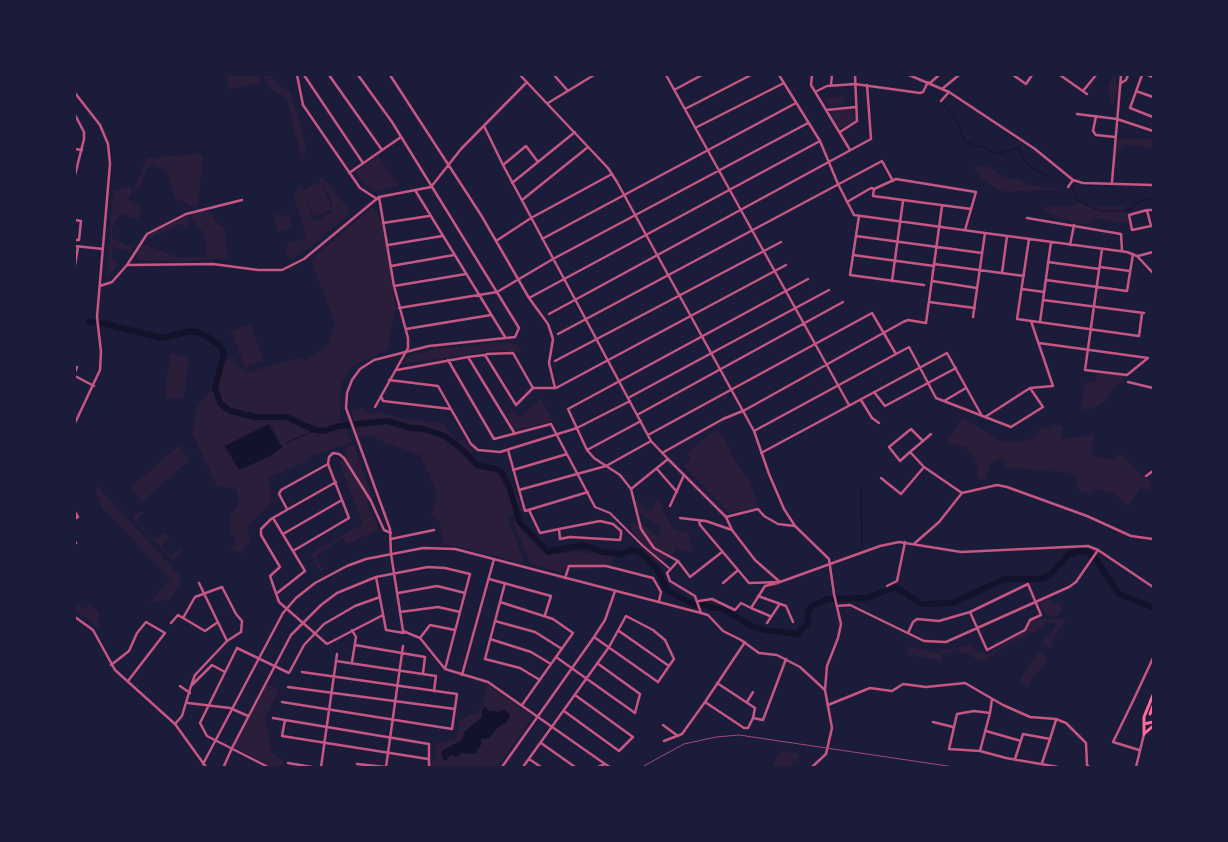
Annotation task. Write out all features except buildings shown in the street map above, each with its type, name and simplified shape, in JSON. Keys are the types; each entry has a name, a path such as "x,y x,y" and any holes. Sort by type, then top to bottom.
{"main road":[{"path":"1144,734 1144,717 1153,695"},
{"path":"1150,714 1153,706"},
{"path":"1144,725 1153,724"},
{"path":"1144,734 1153,724"}],"street":[{"path":"297,75 303,105 360,188 378,198 394,286 406,330 408,351 389,380 375,407"},
{"path":"304,75 363,163"},
{"path":"329,75 382,150"},
{"path":"358,75 401,137 519,328 516,336 465,341 408,351 374,360 355,374 349,387 346,400 349,420 390,533 391,554 403,631 420,638 445,669 488,682 610,767"},
{"path":"390,75 449,165 529,298 539,309 548,324 553,339 549,363 555,388"},
{"path":"520,75 612,174 754,431 779,500 795,526 825,554 830,565 835,601 841,619 840,632 829,658 825,690 832,728 826,754 812,767"},
{"path":"554,75 568,91"},
{"path":"586,75 589,78"},
{"path":"548,103 594,75"},
{"path":"674,90 702,75"},
{"path":"685,109 752,75"},
{"path":"780,75 820,141 838,184 854,215 1122,251 1137,256 1153,273"},
{"path":"812,75 811,85 851,150"},
{"path":"831,85 832,75"},
{"path":"840,132 857,121 855,75"},
{"path":"910,75 949,92 1035,149 1072,181 1153,185"},
{"path":"815,92 831,85 856,84 920,93 939,75"},
{"path":"942,89 959,75"},
{"path":"1013,75 1026,84 1032,75"},
{"path":"1060,75 1087,94"},
{"path":"1083,91 1095,75"},
{"path":"1112,182 1121,75"},
{"path":"1121,83 1126,80 1128,75"},
{"path":"1142,75 1130,108 1153,117"},
{"path":"1148,75 1153,77"},
{"path":"667,76 849,406"},
{"path":"127,265 213,264 258,270 282,270 304,259 378,198 431,187 461,149 527,82"},
{"path":"696,128 784,83"},
{"path":"549,314 871,139 867,85"},
{"path":"1136,91 1153,97"},
{"path":"941,101 949,92"},
{"path":"75,93 95,116 108,144 110,164 97,322 101,361 94,386 75,423"},
{"path":"542,239 796,103"},
{"path":"826,110 856,107"},
{"path":"1077,114 1117,119 1153,131"},
{"path":"75,116 84,132 82,150 75,175"},
{"path":"1096,116 1094,131 1096,135 1115,136"},
{"path":"399,308 497,292 553,258 808,123"},
{"path":"484,126 502,165 651,441 726,517 732,530 761,567 780,582"},
{"path":"512,183 574,132"},
{"path":"349,173 401,137"},
{"path":"529,298 820,141"},
{"path":"502,165 526,146 538,162"},
{"path":"522,200 588,147"},
{"path":"75,149 82,150"},
{"path":"558,334 882,160 893,180"},
{"path":"496,241 531,218 612,174"},
{"path":"847,202 872,188 874,189 893,180 904,180 976,192 965,230"},
{"path":"1068,186 1072,181"},
{"path":"874,189 873,196 971,209"},
{"path":"415,190 429,216 505,337"},
{"path":"100,286 112,282 127,265 146,234 186,214 242,200"},
{"path":"892,281 904,200"},
{"path":"662,453 908,320 926,323 942,206"},
{"path":"1147,210 1151,226 1132,230 1129,215 1147,210 1153,210"},
{"path":"383,223 429,216"},
{"path":"860,216 850,275 924,285"},
{"path":"1027,218 1121,234 1122,251"},
{"path":"75,220 81,220 79,240 75,240"},
{"path":"1070,244 1074,226"},
{"path":"973,317 985,233"},
{"path":"388,245 442,236"},
{"path":"856,236 982,253"},
{"path":"1002,273 1007,236"},
{"path":"1029,239 1017,318 1139,336 1143,313 1043,300"},
{"path":"555,361 780,242"},
{"path":"1040,322 1051,242"},
{"path":"75,264 76,246 102,250"},
{"path":"1038,343 1088,349 1148,358 1127,376 1085,370 1088,349 1091,329 1094,307 1100,268 1102,249"},
{"path":"1137,256 1153,252"},
{"path":"1046,280 1127,291 1132,254"},
{"path":"391,266 454,255"},
{"path":"853,255 1024,276"},
{"path":"1048,262 1130,271"},
{"path":"485,355 516,405 533,388 555,388 786,265"},
{"path":"394,286 466,274"},
{"path":"722,552 690,577 678,561 654,548 641,529 632,489 620,475 587,450 568,409 618,380 786,292 808,278"},
{"path":"932,281 978,288"},
{"path":"1022,289 1044,292"},
{"path":"389,380 438,386 465,436 478,450 500,452 577,428 829,290"},
{"path":"637,415 843,302"},
{"path":"929,302 975,308"},
{"path":"648,435 872,313 896,354"},
{"path":"406,330 491,315"},
{"path":"984,416 1030,388 1053,386 1031,321"},
{"path":"754,431 909,347 936,398 1011,427 1043,408 1030,388"},
{"path":"397,370 468,357 513,353 533,388"},
{"path":"761,453 947,353 984,416"},
{"path":"468,357 515,434"},
{"path":"448,360 494,440 551,424 596,507 610,513 643,546 669,568"},
{"path":"75,372 77,367"},
{"path":"874,392 885,406 956,368"},
{"path":"75,376 94,386"},
{"path":"1128,382 1153,388"},
{"path":"944,401 966,388"},
{"path":"381,396 383,401 451,410"},
{"path":"861,400 872,418 879,423"},
{"path":"587,450 640,421"},
{"path":"923,441 911,429 889,447 900,461 910,452 923,441 931,434"},
{"path":"519,490 606,466 651,441"},
{"path":"508,450 525,511 588,492"},
{"path":"910,452 924,467 962,493"},
{"path":"293,551 349,518 328,464 331,454 342,455 371,501 384,530 390,533"},
{"path":"513,470 567,454"},
{"path":"632,489 668,459"},
{"path":"287,508 279,494 281,490 328,464"},
{"path":"881,478 901,494 904,493 924,467"},
{"path":"657,469 677,492"},
{"path":"1146,476 1153,471"},
{"path":"670,506 684,475"},
{"path":"336,482 287,508 261,529 261,534 280,568 270,576 276,594 279,602 327,644 383,615"},
{"path":"915,543 939,522 962,493 997,485 1006,486 1087,516 1131,536 1153,539"},
{"path":"283,534 343,500"},
{"path":"726,517 758,509 764,516 778,524 795,526"},
{"path":"529,510 540,533 600,521 613,524 621,531 621,535 620,540 570,537 560,539 558,530"},
{"path":"75,512 78,517 75,519"},
{"path":"273,518 304,571 276,594"},
{"path":"680,518 706,521 732,530"},
{"path":"699,521 700,525 737,571 749,583 780,582"},
{"path":"391,539 434,530"},
{"path":"887,586 897,581 906,542"},
{"path":"751,608 765,586 830,565 880,546 906,542 961,552 1080,546 1098,550 1153,587"},
{"path":"75,617 93,630 111,665 175,724 203,766 277,622 296,598 325,577 358,562 433,547 455,549 708,615 723,631 745,642 759,653 778,655 805,670 825,690"},
{"path":"837,606 850,605 924,641 938,643 953,640 1076,582 1098,550"},
{"path":"462,675 494,559"},
{"path":"678,561 669,568 667,573 670,581 695,596 699,601 701,613"},
{"path":"565,578 568,566 606,566 653,578 662,592 659,602"},
{"path":"226,767 224,766 232,748 285,645 303,623 337,593 376,577 428,567 470,574 445,669"},
{"path":"722,583 737,571"},
{"path":"376,577 387,632 408,633"},
{"path":"488,579 551,596 545,615"},
{"path":"199,583 227,640"},
{"path":"505,583 485,659 520,668 540,680"},
{"path":"908,633 913,622 917,620 944,620 970,612 1028,584 1041,615 1030,620 1025,630 987,650 970,612"},
{"path":"398,593 437,586 465,593"},
{"path":"175,724 182,716 188,703 195,675 227,640 241,632 242,621 236,614 222,587 193,600 183,618"},
{"path":"508,767 503,766 605,620 616,591"},
{"path":"758,596 786,606 793,622"},
{"path":"268,767 207,736 200,723 238,648 289,673 304,646 315,633 339,615 380,597"},
{"path":"699,601 712,599 735,610 741,603 770,616"},
{"path":"500,602 545,615 573,633 522,705"},
{"path":"767,623 779,605"},
{"path":"400,612 438,606 460,612"},
{"path":"171,623 178,615 205,631 218,622"},
{"path":"523,767 609,647 626,616 653,630 665,640 674,658 658,682 609,647 594,637"},
{"path":"495,621 535,632 562,649"},
{"path":"111,665 129,651 137,633 146,622 164,633 128,681"},
{"path":"420,638 430,625 455,630"},
{"path":"352,630 356,637 352,663"},
{"path":"618,631 669,666"},
{"path":"490,639 530,652 551,664"},
{"path":"664,741 682,734 745,642"},
{"path":"355,645 426,657 423,674"},
{"path":"357,764 386,767 403,646"},
{"path":"321,767 337,654"},
{"path":"556,658 635,713 640,694 598,663"},
{"path":"1138,750 1113,742 1153,658"},
{"path":"753,718 762,720 786,659"},
{"path":"336,661 436,676 434,691"},
{"path":"191,686 212,666 225,672"},
{"path":"282,702 329,711 452,729 457,694 302,672"},
{"path":"705,702 744,728 748,728 755,708 717,683"},
{"path":"828,705 870,688 892,691 903,684 926,687 965,683 992,699 1030,717 1056,720 1071,727 1086,743 1087,765 1089,767"},
{"path":"180,686 190,693"},
{"path":"288,686 455,709"},
{"path":"747,702 753,692"},
{"path":"564,711 619,751 633,737 575,695"},
{"path":"980,751 992,699"},
{"path":"188,703 232,708 248,716"},
{"path":"990,713 974,711 957,714 949,749 980,751 1058,767"},
{"path":"273,718 428,744 428,767"},
{"path":"285,720 282,736 428,759"},
{"path":"1042,763 1056,720"},
{"path":"933,722 954,727"},
{"path":"663,725 678,736"},
{"path":"986,731 1020,740"},
{"path":"1015,759 1023,734 1050,739"},
{"path":"1136,767 1138,750 1144,734"},
{"path":"541,743 575,767"},
{"path":"529,759 541,767"},
{"path":"288,763 312,767"},
{"path":"598,767 605,764"}],"shaded area":[{"path":"226,75 260,75 261,83 228,89"},
{"path":"263,75 270,75 280,86 290,91 305,142 306,152 302,161 287,99 273,91"},
{"path":"1114,75 1116,75 1117,91 1113,107 1109,99 1108,86"},
{"path":"840,95 845,95 844,105 830,107 823,98 836,97 838,99"},
{"path":"853,109 856,121 840,129 831,114 833,111"},
{"path":"1118,139 1153,139 1153,148 1123,145 1117,154 1116,163 1120,165 1118,167 1114,166"},
{"path":"201,154 203,158 198,205 192,206 175,198 166,171 153,164 147,168 138,191 134,189 147,158"},
{"path":"378,155 399,186 375,191 365,186 355,172"},
{"path":"980,164 991,168 1003,177 1020,180 1027,185 1062,189 1004,192 980,179 981,174 973,169"},
{"path":"318,177 325,180 351,212 310,247 293,258 289,258 285,252 287,244 304,238 306,235 294,197 298,187 301,187 302,190 321,182","holes":["322,182 331,198 333,211 318,220 313,219 303,192 314,217 332,209"]},
{"path":"128,186 133,190 128,200 142,208 138,219 120,214 112,229 113,239 132,247 130,253 113,247 112,259 118,265 107,277 113,191"},
{"path":"1079,201 1090,206 1123,206 1128,214 1128,222 1121,224 1096,218 1091,223 1083,224 1058,217 1043,210 1042,207 1074,206"},
{"path":"373,206 382,223 396,309 387,350 353,366 341,384 340,417 352,442 310,457 307,461 268,478 272,492 269,505 247,527 251,539 242,553 231,550 236,541 230,530 231,515 240,501 236,489 217,486 192,433 196,410 202,399 212,391 222,363 232,356 240,368 248,372 300,358 305,360 327,347 335,324 311,260"},
{"path":"205,211 212,215 217,224 224,227 228,258 179,262 138,260 137,250 141,245 146,245 177,257 204,257 207,248 203,232 191,219 194,213"},
{"path":"276,213 278,217 289,214 293,227 278,232 273,214"},
{"path":"187,216 189,222 187,231 184,225 181,224 146,240 152,233"},
{"path":"250,324 264,361 245,368 231,331"},
{"path":"501,342 517,344 521,352 492,351 401,364 411,355 437,349"},
{"path":"170,353 189,358 184,396 181,399 165,398"},
{"path":"1097,373 1127,376 1110,392 1102,404 1081,412 1084,387 1087,381 1095,382"},
{"path":"541,398 553,421 515,430 506,415 514,410 519,418"},
{"path":"361,408 369,414 380,412 398,418 443,423 457,441 464,439 473,450 468,457 476,467 500,466 514,487 523,510 507,517 525,564 443,543 439,521 431,515 437,494 421,456 367,435 358,436 351,410"},
{"path":"963,418 1001,441 1018,442 1036,437 1039,429 1049,428 1054,425 1062,427 1061,439 1094,435 1091,455 1115,460 1118,455 1122,455 1141,475 1152,483 1148,491 1141,488 1129,505 1126,506 1114,493 1096,489 1089,493 1076,489 1078,478 1070,473 1003,467 1008,461 998,458 991,462 985,481 978,478 975,458 969,454 966,447 946,443"},
{"path":"269,424 282,447 271,456 239,470 225,446"},
{"path":"715,430 725,438 734,460 748,478 759,507 729,513 683,465 691,459 687,453"},
{"path":"354,444 373,499 367,503 379,530 347,544 343,538 316,556 323,570 320,572 310,554 363,524 339,462 347,456 344,449"},
{"path":"179,445 189,460 142,502 130,488"},
{"path":"96,485 180,576 181,582 169,600 145,603 153,599 170,579 102,507 96,492"},
{"path":"660,499 664,514 674,530 688,533 692,545 691,552 676,548 671,556 659,564 645,553 646,549 632,531 630,524 641,521 655,535 660,535 658,525 639,514 635,500 638,500 644,508 651,511 656,500"},
{"path":"139,512 144,512 137,520 155,540 165,532 170,538 162,546 171,556 179,548 183,552 173,561 132,517"},
{"path":"515,519 542,551 554,554 578,552 615,556 610,565 580,571 565,567 562,573 531,564 513,523"},
{"path":"1047,599 1063,606 1058,616 1045,615 1039,603"},
{"path":"75,603 84,609 91,604 100,613 98,620 101,626 96,627 92,621 75,611"},
{"path":"1067,619 1052,639 1051,648 1043,644 1045,638 1050,636 1054,627 1058,624 1046,622 1043,627 1000,649 987,660 979,661 968,654 960,653 959,647 950,653 942,654 941,661 907,654 909,646 934,653 971,644 979,653 987,654 1024,632 1031,621"},
{"path":"1039,652 1048,658 1028,685 1019,683 1029,664"},
{"path":"267,684 279,689 265,718 272,753 284,762 286,767 273,767 236,748 235,745"},
{"path":"487,684 533,717 497,767 430,767 429,763 434,761 437,756 437,751 433,748 436,744 455,738 459,730 458,723 470,714 474,715 482,707"},
{"path":"485,706 489,712 493,710 497,712 504,709 508,712 510,716 506,723 498,727 489,738 481,739 481,745 475,754 462,753 455,757 450,755 446,761 443,759 441,752 461,741 465,731 482,717 482,710"},
{"path":"782,750 800,754 796,763 792,761 790,767 771,767"}],"waterway":[{"path":"936,93 957,121 964,140 975,146 984,147 995,154 1019,148 1024,161 1030,167 1048,176"},
{"path":"1063,181 1072,186 1077,201 1101,211 1127,211 1133,208 1137,202 1153,198"},
{"path":"101,323 162,338 191,331 206,336 220,346 224,353 215,388 220,403 230,411 256,417 287,417 315,430 325,431 339,426 387,421 411,428 424,429 445,436 463,450 477,465 499,470 502,473 509,486 520,523 548,552 582,545 603,552 621,554 633,550 640,552 656,567 667,590 694,605 704,604 711,608 721,608 752,626 764,630 799,634 802,628 808,624 808,611 812,606 828,599 866,598 896,587 921,604 953,603 1004,579 1042,579 1050,575 1069,554 1080,551 1088,552 1096,559 1119,594 1153,607"},
{"path":"286,443 315,430"},
{"path":"861,489 862,547"}],"railway":[{"path":"642,767 684,744 716,737 739,735 954,767"}]}
